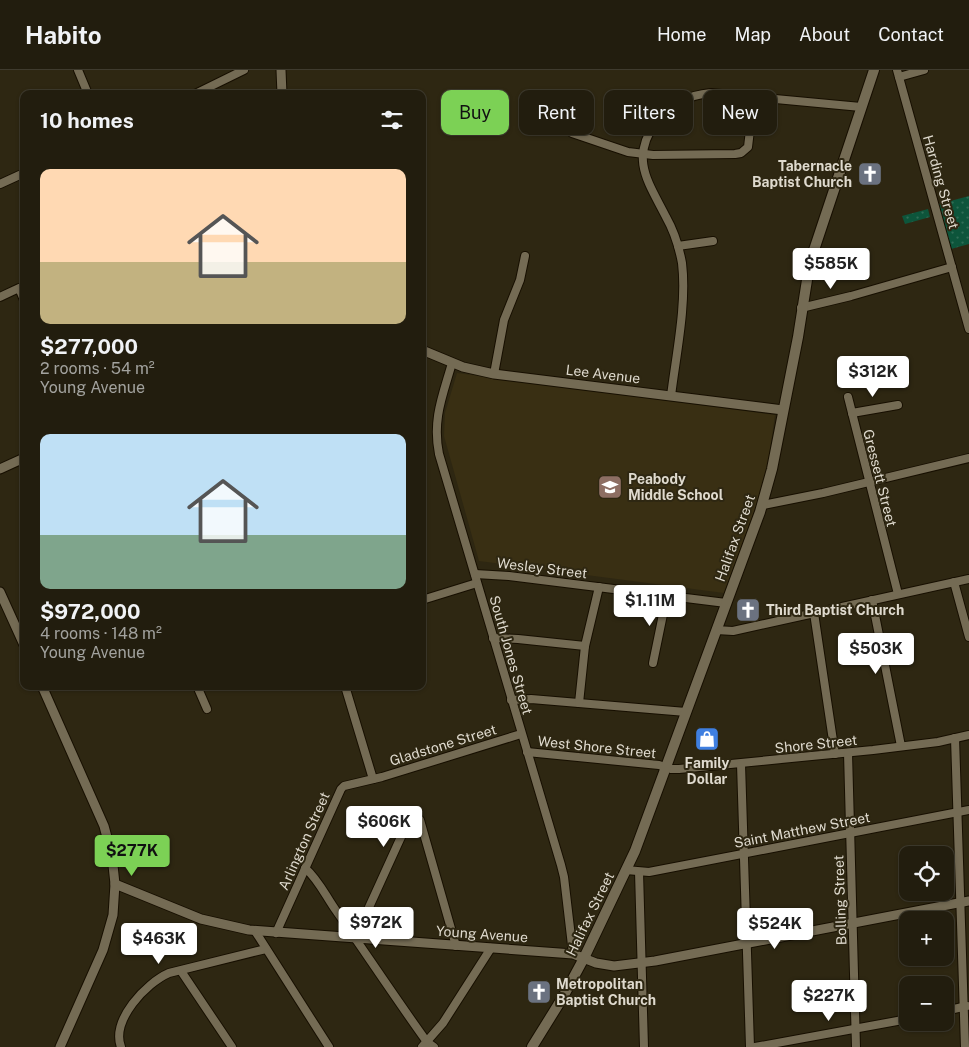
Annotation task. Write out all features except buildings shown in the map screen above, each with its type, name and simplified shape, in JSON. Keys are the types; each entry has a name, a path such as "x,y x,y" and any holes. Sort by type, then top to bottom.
{"main road":[{"name":"Halifax Street","path":"532,1047 563,997 584,958 626,870 763,505 770,478 798,336 801,308 816,241 874,70"}],"street":[{"path":"78,70 86,90"},
{"path":"203,90 244,70"},
{"path":"281,70 282,90"},
{"path":"898,74 924,70"},
{"name":"Harding Street","path":"898,74 969,330"},
{"path":"671,396 683,292 683,277 678,246 667,218 647,182 643,154 652,128 663,114 682,100 703,93"},
{"path":"777,98 861,107"},
{"path":"577,135 620,151 668,155 741,153 749,145 750,135"},
{"path":"0,184 20,175"},
{"path":"678,246 713,241"},
{"path":"494,374 504,320 520,280 525,256"},
{"path":"801,308 952,266"},
{"path":"0,297 19,288 20,290"},
{"name":"Lee Avenue","path":"426,352 452,363 494,374 783,410"},
{"name":"South Jones Street","path":"452,363 438,410 437,444 564,876 573,954"},
{"path":"848,397 852,413"},
{"name":"Gressett Street","path":"898,405 852,413 898,594"},
{"path":"763,505 969,458"},
{"path":"0,469 20,460"},
{"name":"Wesley Street","path":"475,574 509,576 726,603"},
{"path":"716,630 733,631 969,579"},
{"path":"954,582 969,637"},
{"path":"426,599 477,583"},
{"path":"579,703 585,646 599,587"},
{"path":"0,592 20,636"},
{"path":"654,663 667,596"},
{"path":"872,600 901,746"},
{"path":"814,613 835,754"},
{"path":"493,638 585,646"},
{"path":"44,690 104,826 112,856 115,884 113,915 103,950 60,1047"},
{"path":"199,690 207,709"},
{"path":"346,690 373,779"},
{"path":"511,700 531,699 686,712"},
{"name":"Gladstone Street","path":"373,779 521,734"},
{"name":"Shore Street","path":"665,767 679,769 848,753 969,735"},
{"path":"955,738 957,813 965,902 965,1047"},
{"name":"West Shore Street","path":"527,752 665,767"},
{"name":"Bolling Street","path":"848,753 856,1047"},
{"path":"741,764 750,1047"},
{"name":"Arlington Street","path":"276,933 341,789 344,786 373,779"},
{"name":"Saint Matthew Street","path":"626,870 649,872 969,810"},
{"path":"355,938 410,818 413,816 419,818 425,836 456,946"},
{"path":"305,868 317,880 428,1045 491,948"},
{"path":"639,872 644,1047"},
{"name":"Young Avenue","path":"115,884 200,919 236,928 276,933 573,954 596,963 614,966 642,963 965,902"},
{"path":"255,931 329,1047"},
{"path":"121,1047 118,1036 122,1023 140,995 160,977 266,949"},
{"path":"182,970 232,1047"},
{"path":"755,1047 899,1021"}],"shaded area":[{"name":"Peabody Middle School","path":"457,373 775,415 767,471 724,593 479,561 444,436 445,413"}],"green space":[{"path":"969,196 969,244 951,249 939,204"},
{"path":"928,209 930,217 905,224 902,216"}],"place":[{"name":"Tabernacle Baptist Church","path":"870,174"},
{"name":"Peabody Middle School","path":"610,487"},
{"name":"Third Baptist Church","path":"748,610"},
{"name":"Family Dollar","path":"707,739"},
{"name":"Metropolitan Baptist Church","path":"539,992"}]}
